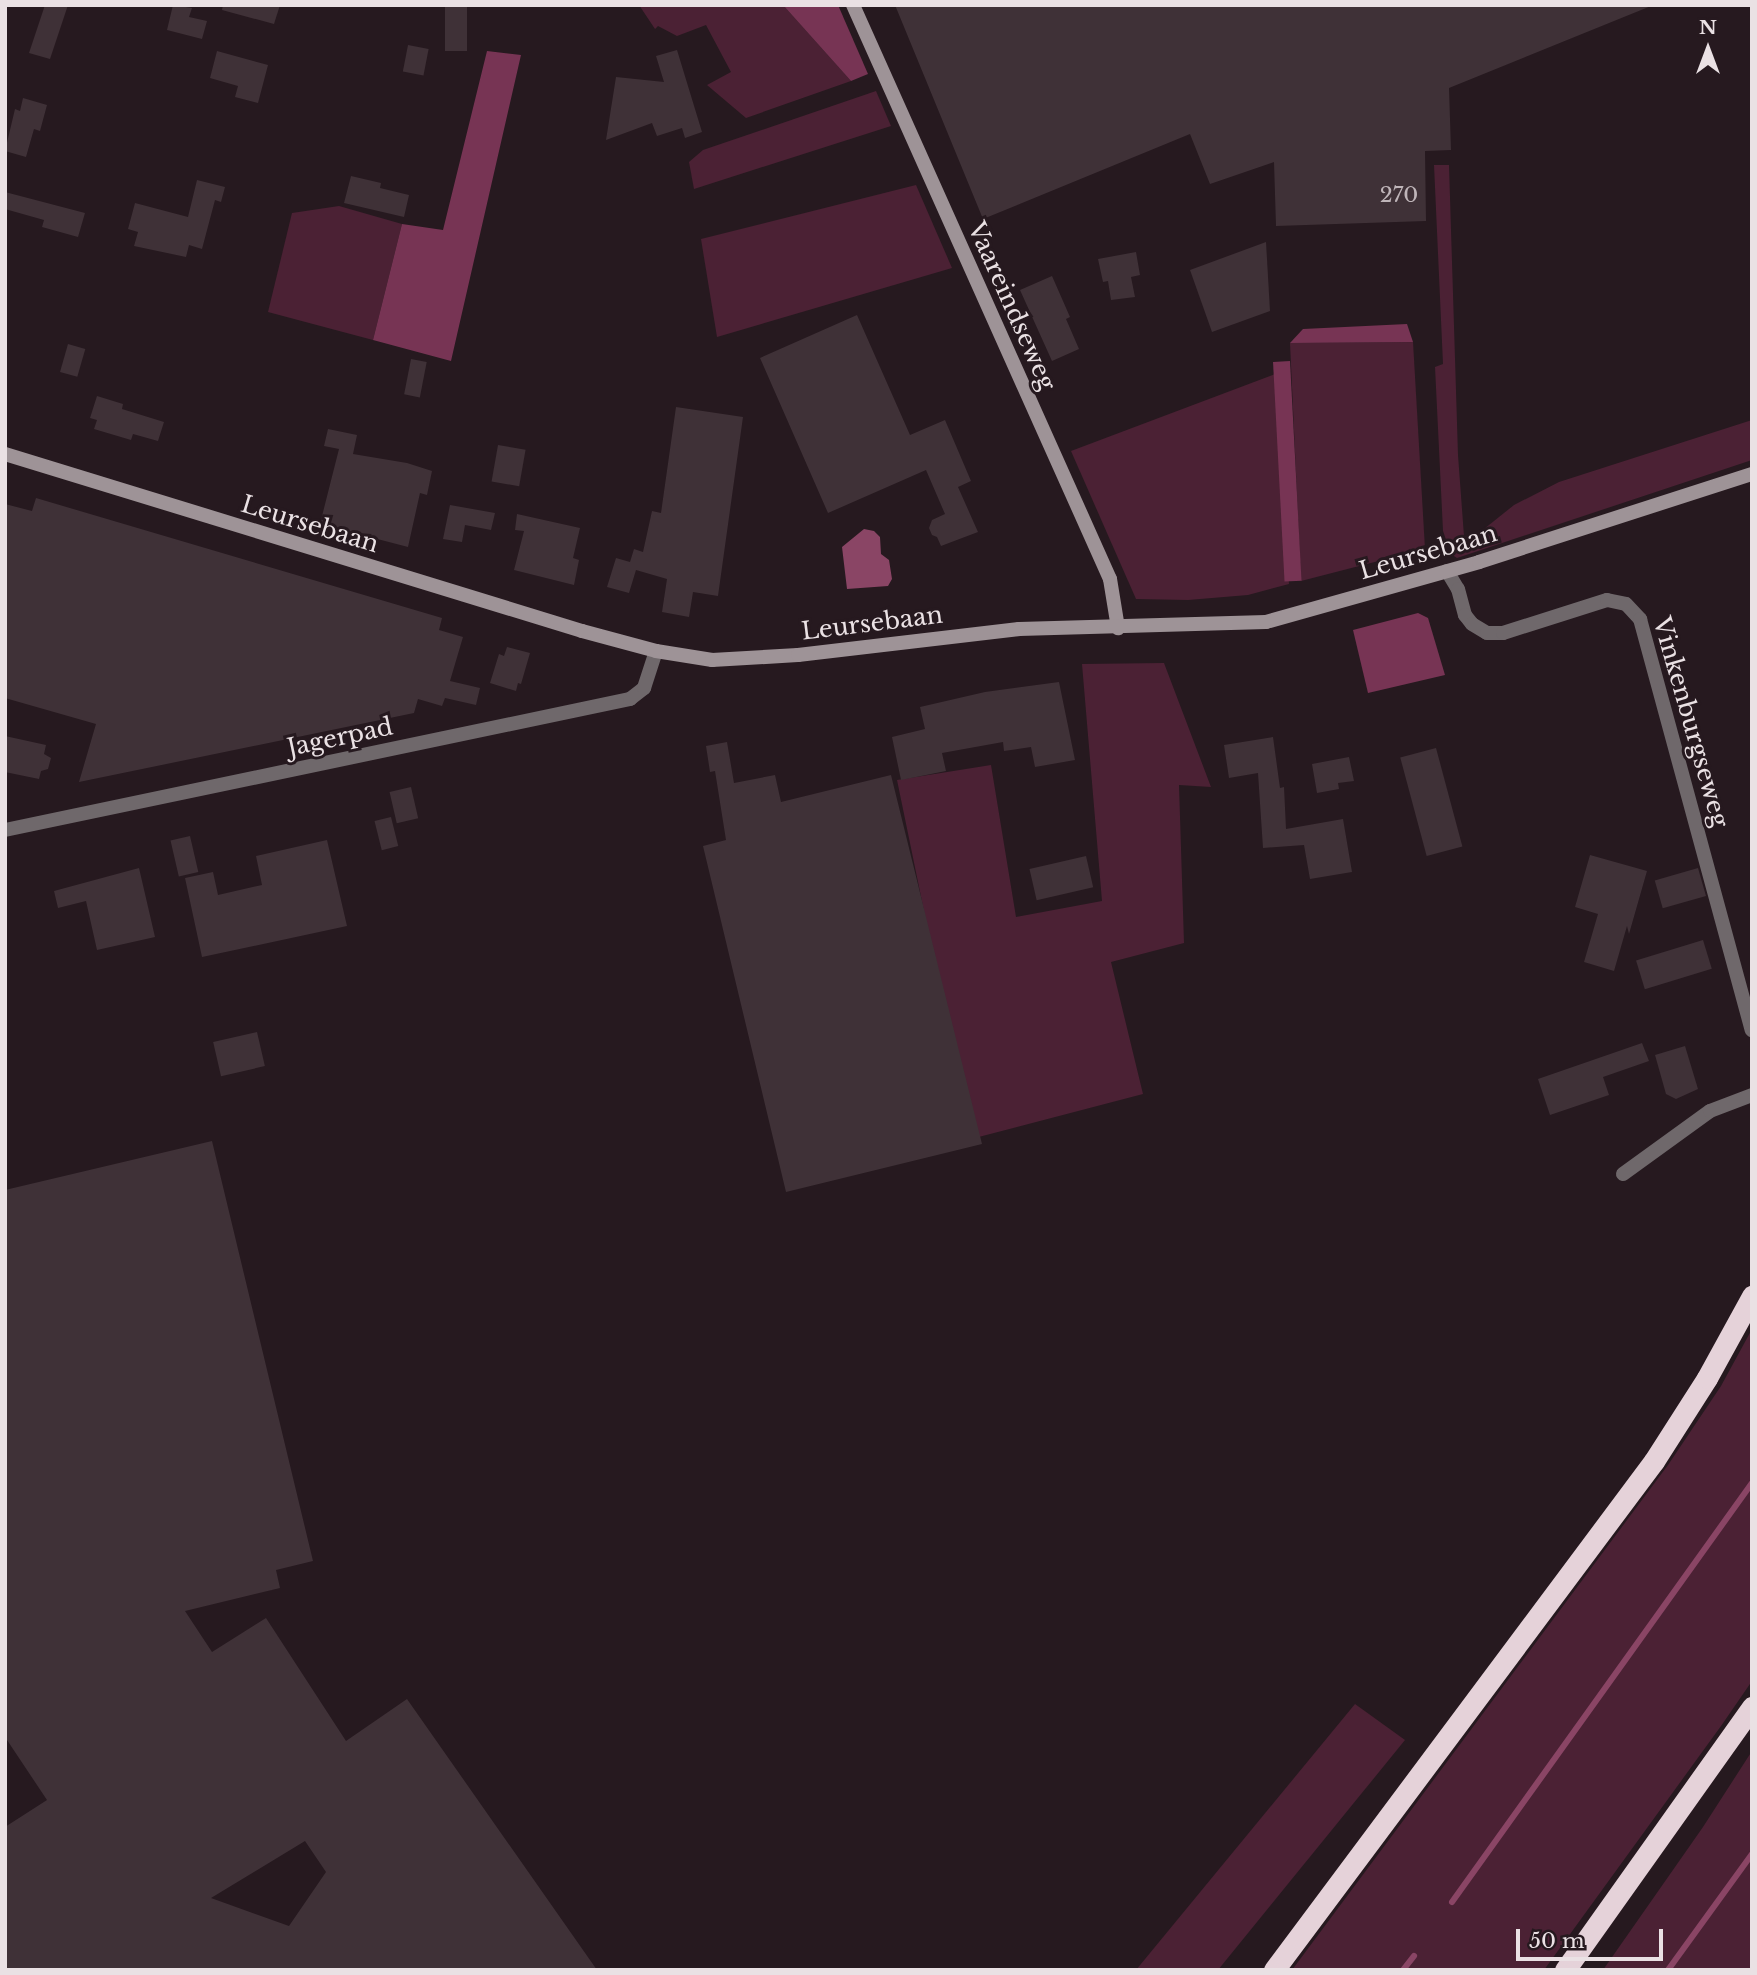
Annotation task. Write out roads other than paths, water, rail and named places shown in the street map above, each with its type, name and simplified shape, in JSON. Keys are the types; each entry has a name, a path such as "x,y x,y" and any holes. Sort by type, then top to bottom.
{"highway":[{"path":"1274,1970 1639,1482 1707,1378 1752,1296"},
{"path":"1565,1970 1752,1707"}],"street":[{"name":"Vaareindseweg","path":"853,5 1111,579 1118,628"},
{"name":"Leursebaan","path":"5,454 656,652 712,660 799,655 1019,629 1266,622 1447,571 1752,474"},
{"name":"Vinkenburgseweg","path":"1447,571 1458,589 1465,615 1472,624 1487,632 1503,633 1607,600 1626,604 1640,619 1752,1030"},
{"name":"Jagerpad","path":"5,830 630,699 644,688 656,652"},
{"path":"1623,1174 1710,1111 1752,1095"}],"waterway":[{"path":"1452,1902 1752,1483"},
{"path":"1668,1970 1752,1854"},
{"path":"1403,1970 1414,1956"}]}
